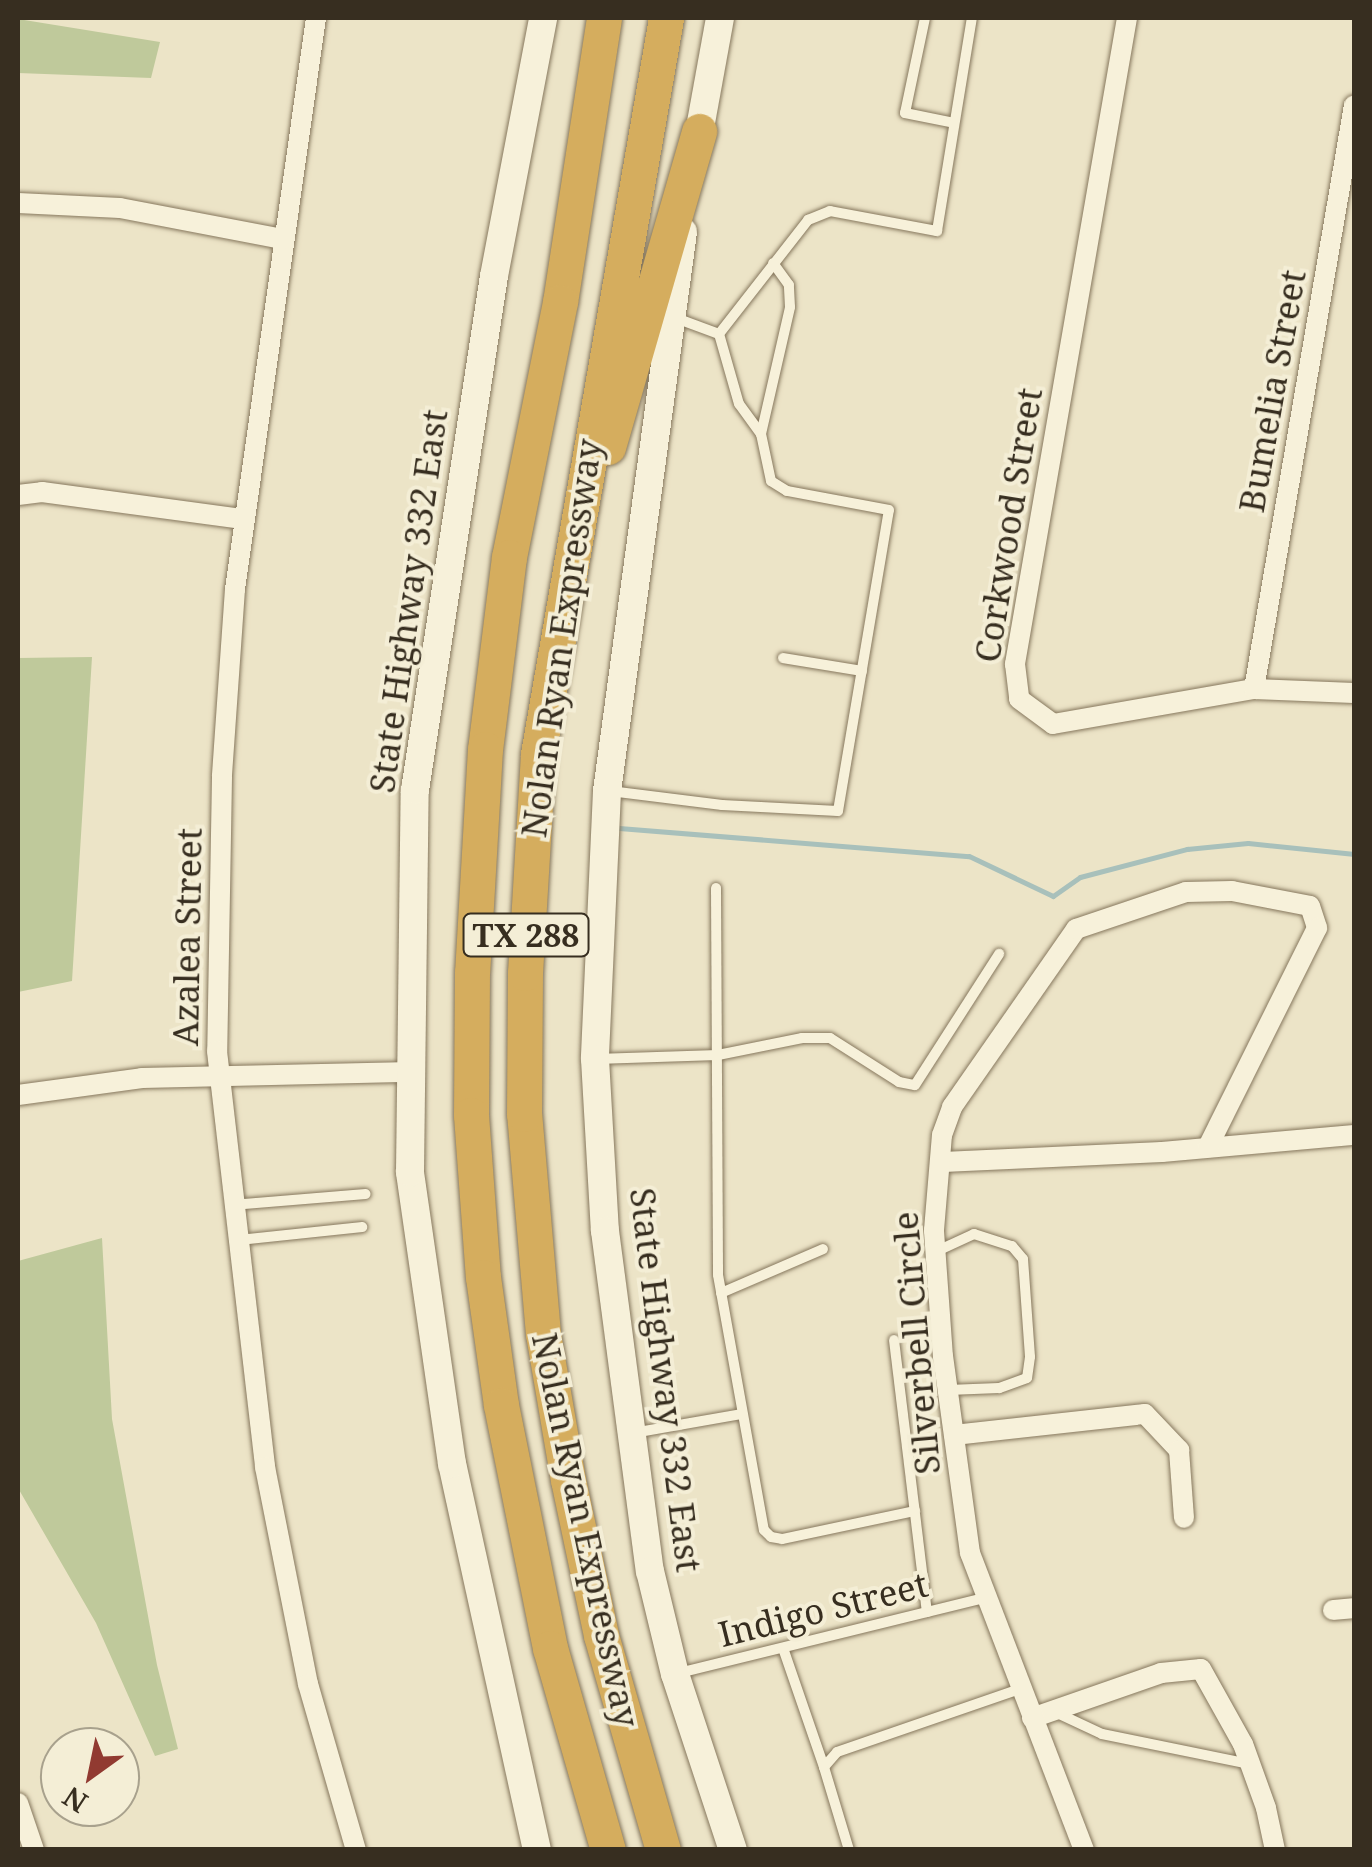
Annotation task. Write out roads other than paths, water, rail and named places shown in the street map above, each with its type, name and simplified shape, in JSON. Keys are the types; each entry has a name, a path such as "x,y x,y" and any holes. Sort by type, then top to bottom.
{"highway":[{"name":"Nolan Ryan Expressway","path":"604,18 560,302 509,557 485,749 472,972 472,1115 483,1277 501,1405 550,1648 608,1850"},
{"name":"Nolan Ryan Expressway","path":"663,1850 597,1616 549,1371 532,1240 524,1114 527,920 538,754 558,620 666,18"},
{"path":"558,620 699,131"}],"main road":[{"name":"State Highway 332 East","path":"536,1850 452,1464 410,1172 414,790 494,276 543,18"},
{"name":"State Highway 332 East","path":"720,18 670,316 607,791 595,1058 605,1231 650,1571 675,1674 734,1850"}],"street":[{"name":"Azalea Street","path":"316,18 243,519 222,778 218,1076 236,1241 282,1560 308,1684 356,1850"},
{"name":"Corkwood Street","path":"1127,18 1014,680 1019,699 1052,724 1254,689 1354,693"},
{"name":"Bumelia Street","path":"1254,689 1354,104"},
{"path":"18,203 120,208 283,239"},
{"path":"18,496 42,492 243,519"},
{"path":"944,1162 942,1136 952,1107 1076,929 1186,892 1232,892 1310,906 1317,928 1208,1147"},
{"path":"18,1095 84,1082 412,1072"},
{"name":"Silverbell Circle","path":"1084,1850 970,1553 947,1390 936,1252 935,1191 944,1162 1354,1136"},
{"path":"954,1434 1145,1414 1178,1450 1184,1518"},
{"path":"1032,1718 1178,1672 1201,1669 1250,1764 1276,1850"},
{"path":"18,1803 34,1850"}],"lane":[{"path":"926,18 905,113 954,124"},
{"path":"719,334 808,220 830,211 937,231 972,18"},
{"path":"607,791 722,805 838,812 889,510 787,490 772,481 762,434 790,307 789,285 773,263"},
{"path":"670,316 719,334"},
{"path":"719,334 739,404 762,434"},
{"path":"783,658 862,672"},
{"path":"716,888 721,1292 764,1530 771,1537 782,1539 914,1511"},
{"path":"595,1058 718,1055 802,1038 830,1038 899,1082 915,1085 1000,954"},
{"path":"232,1205 366,1194"},
{"path":"236,1241 362,1227"},
{"path":"936,1252 974,1234 1012,1246 1024,1259 1030,1357 1027,1378 999,1388 947,1390"},
{"path":"721,1292 823,1249"},
{"path":"894,1340 926,1612"},
{"path":"632,1434 742,1414"},
{"name":"Indigo Street","path":"675,1674 985,1598"},
{"path":"782,1648 849,1850"},
{"path":"824,1767 837,1752 1020,1689"},
{"path":"1052,1710 1102,1734 1250,1764"}],"waterway":[{"path":"619,828 969,856 1053,896 1080,877 1187,849 1248,843 1354,854"}]}
